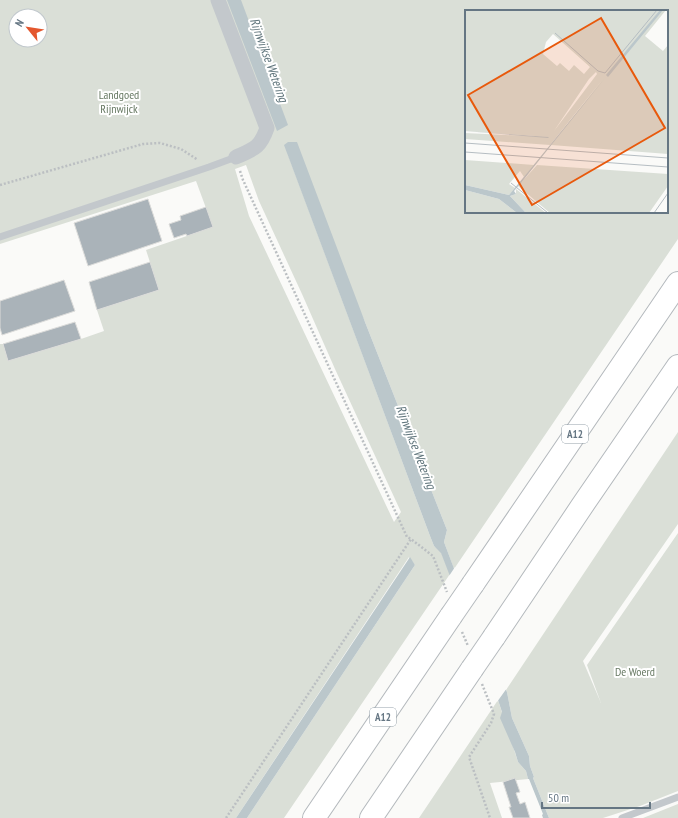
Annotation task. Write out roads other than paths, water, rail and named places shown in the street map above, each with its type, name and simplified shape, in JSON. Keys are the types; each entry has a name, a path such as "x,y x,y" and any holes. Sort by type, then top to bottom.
{"highway":[{"name":"A12","path":"314,818 456,622 473,584 678,283"},
{"path":"371,818 678,366"}],"street":[{"path":"218,0 266,128 263,138 256,148 236,157"}],"lane":[{"path":"0,237 236,157"},
{"path":"622,818 678,797"}],"water label":[{"name":"Rijnwijkse Wetering","path":"269,60"},
{"name":"Rijnwijkse Wetering","path":"416,447"}],"park label":[{"name":"Landgoed Rijnwijck","path":"119,101"},
{"name":"De Woerd","path":"635,671"}]}
